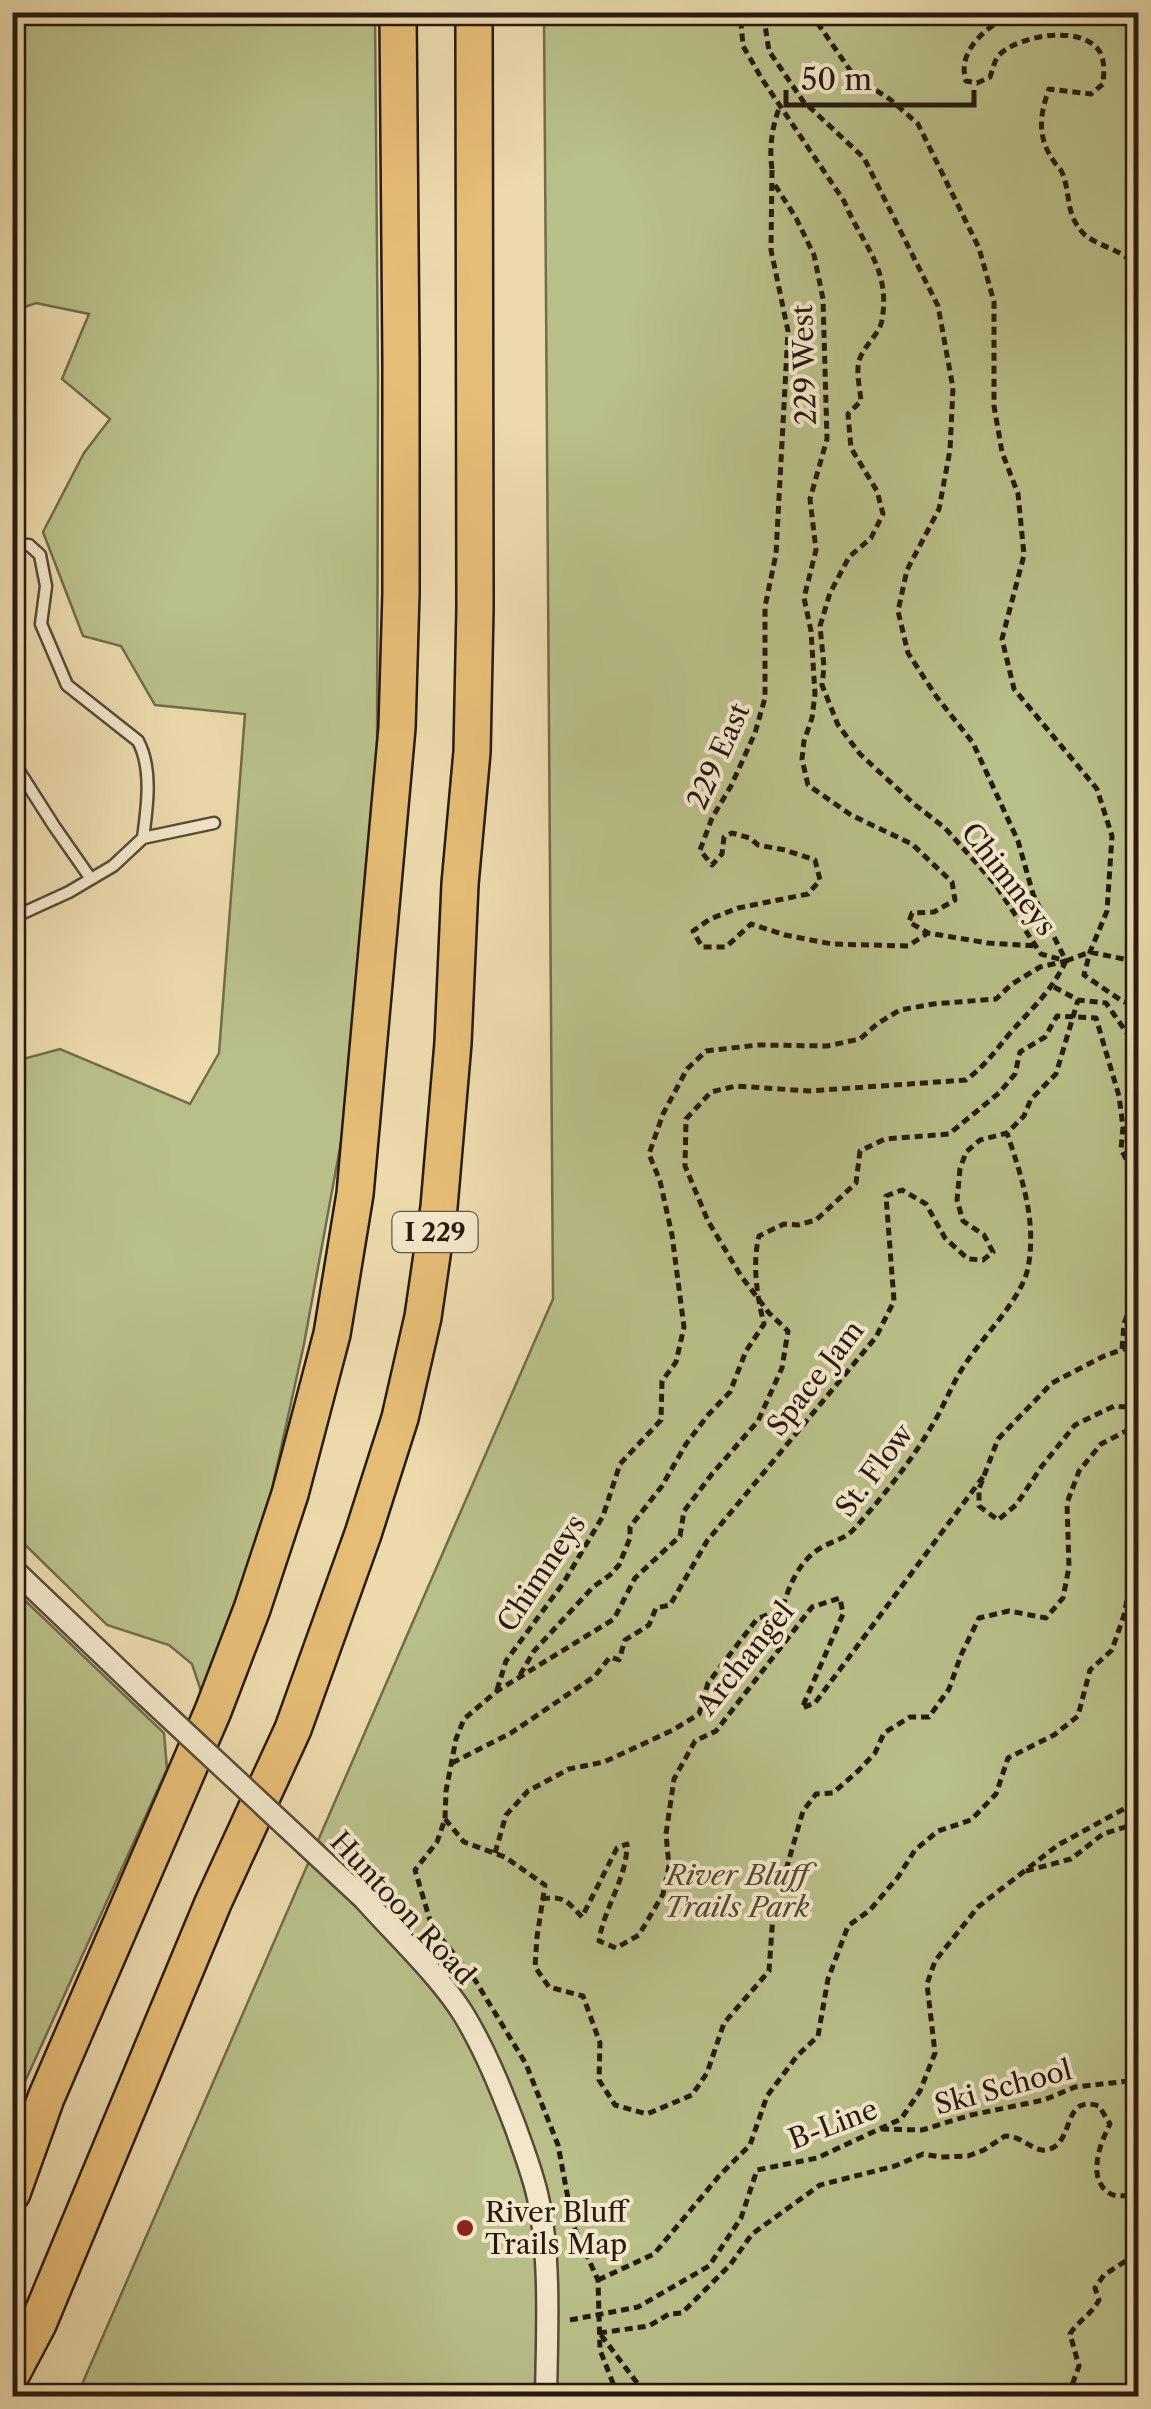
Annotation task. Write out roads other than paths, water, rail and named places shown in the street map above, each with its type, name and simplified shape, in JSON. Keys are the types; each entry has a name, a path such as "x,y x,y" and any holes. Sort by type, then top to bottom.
{"highway":[{"name":"I 229","path":"12,2193 46,2098 213,1711 252,1609 290,1494 332,1334 355,1194 397,728 401,361 398,12"},
{"name":"I 229","path":"12,2372 38,2324 213,1903 292,1730 400,1418 423,1316 439,1208 454,1043 460,884 472,752 474,12"}],"street":[{"name":"Huntoon Road","path":"12,1568 364,1899 462,2012 495,2074 538,2197 548,2326 546,2396"}],"lane":[{"path":"12,544 28,544 40,556 46,586 41,624 67,685 138,742 144,752 148,805 143,838"},
{"path":"12,760 92,879"},
{"path":"12,918 92,879 113,866 143,838 214,823"}],"place":[{"name":"River Bluff Trails Map","path":"465,2228"}],"park label":[{"name":"River Bluff Trails Park","path":"737,1891"}]}
